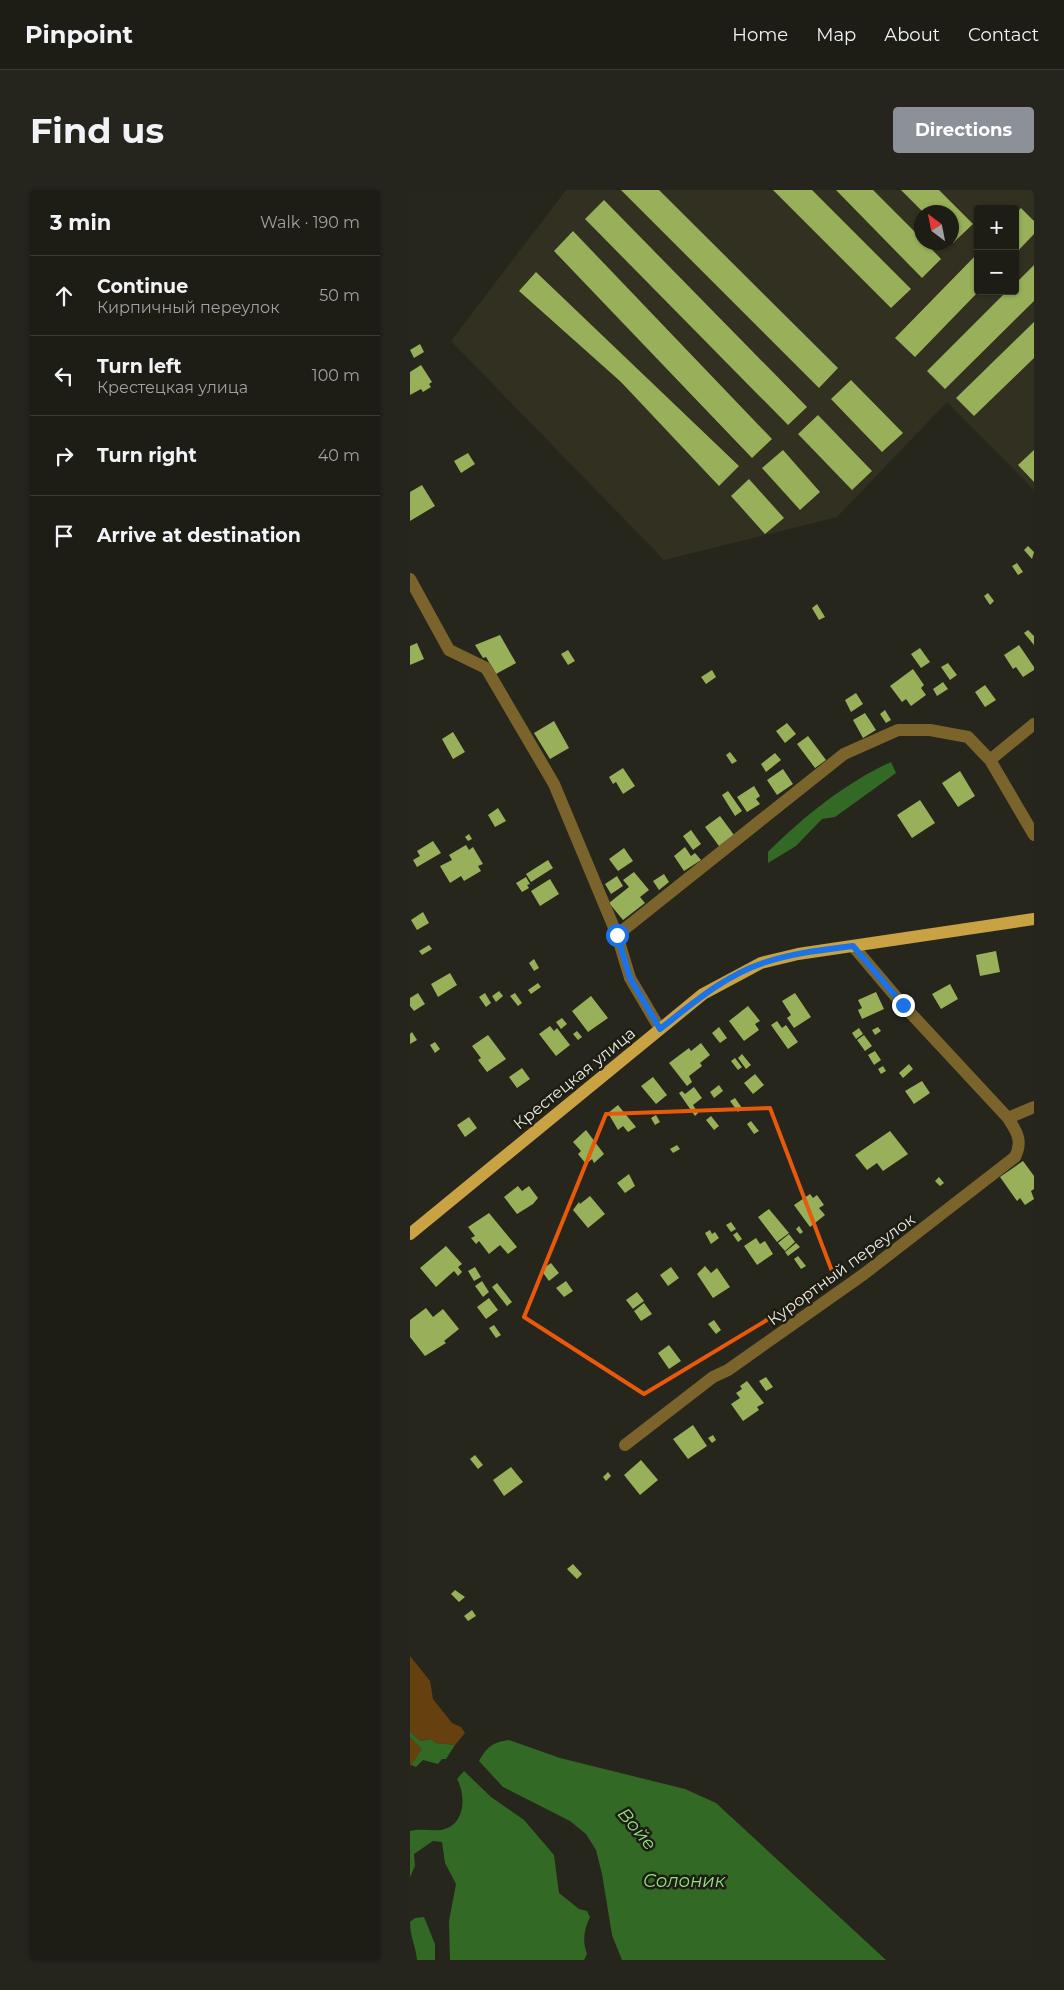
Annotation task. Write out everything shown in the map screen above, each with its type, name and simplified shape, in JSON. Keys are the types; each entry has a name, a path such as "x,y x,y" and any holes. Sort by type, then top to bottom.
{"main road":[{"name":"Крестецкая улица","path":"410,1234 703,994 762,963 798,954 1034,919"}],"street":[{"path":"410,579 449,650 486,668 554,784 617,935 630,978 660,1029"},
{"path":"990,760 1034,724"},
{"path":"617,935 844,754 898,730 930,730 968,738 990,760 1034,835"},
{"name":"Курортный переулок","path":"625,1444 713,1377 728,1370 864,1274 1015,1156 1020,1146 1018,1133 1008,1118 897,999 853,946"},
{"path":"1008,1118 1034,1107"}],"highlighted area":[{"path":"770,1108 835,1279 644,1394 524,1317 606,1114"}],"shaded area":[{"path":"566,190 1034,190 1034,490 947,402 837,517 664,560 451,341"},
{"path":"410,1656 430,1681 433,1699 452,1723 461,1727 465,1733 455,1745 436,1743 431,1739 421,1741 410,1732"},
{"path":"410,1737 423,1749 410,1766"}],"water":[{"path":"891,762 896,773 835,817 822,819 796,846 768,863 768,852 810,814 841,790"},
{"path":"410,1732 421,1741 431,1739 436,1743 455,1745 446,1759 442,1759 438,1764 423,1760 416,1767 411,1765 422,1749 410,1737"},
{"name":"Солоник","path":"509,1740 560,1758 685,1789 716,1803 886,1960 622,1960 612,1935 596,1850 586,1834 570,1821 503,1787 479,1761 491,1746"},
{"path":"464,1771 491,1797 524,1820 554,1855 559,1893 579,1909 587,1911 590,1917 584,1935 587,1954 584,1960 450,1960 449,1921 456,1884 445,1863 442,1842 433,1841 414,1854 415,1866 410,1877 410,1831 441,1830 455,1823 462,1809 462,1793 457,1779"},
{"path":"424,1917 435,1944 435,1960 417,1960 410,1922 415,1918"}],"building":[{"path":"621,190 659,190 838,368 819,388"},
{"path":"773,190 812,190 911,289 891,308"},
{"path":"836,190 873,190 914,231 914,250 933,250 941,259 922,278"},
{"path":"901,190 939,190 954,205 916,205"},
{"path":"604,200 807,407 788,425 585,219"},
{"path":"1021,208 1034,221 1034,234 1019,250 1019,210"},
{"path":"959,210 973,224 959,237"},
{"path":"573,231 772,439 752,458 554,251"},
{"path":"974,257 975,295 915,357 895,338"},
{"path":"1034,265 1034,301 945,389 927,371 1003,295 1019,295 1019,280"},
{"path":"536,272 739,466 719,486 621,382 519,291"},
{"path":"1034,322 1034,358 974,416 956,398"},
{"path":"420,344 424,352 414,358 410,350"},
{"path":"421,365 432,382 429,384 431,387 423,392 421,389 410,395 410,372"},
{"path":"851,380 903,433 882,452 831,399"},
{"path":"818,415 872,471 852,490 798,434"},
{"path":"783,450 820,492 800,510 762,468"},
{"path":"1034,450 1034,482 1018,465"},
{"path":"468,453 475,464 461,473 454,461"},
{"path":"749,479 784,518 765,534 731,496"},
{"path":"422,485 435,506 410,521 410,492"},
{"path":"1028,546 1034,552 1032,559 1024,550"},
{"path":"1017,563 1023,572 1018,575 1012,566"},
{"path":"988,593 994,601 990,605 984,596"},
{"path":"817,604 825,617 819,620 812,608"},
{"path":"1028,630 1034,636 1034,645 1024,633"},
{"path":"500,635 516,663 496,674 486,657 483,658 475,645"},
{"path":"417,643 424,659 410,665 410,646"},
{"path":"1019,645 1034,667 1034,670 1023,677 1016,667 1013,669 1004,655"},
{"path":"920,648 930,662 921,668 911,654"},
{"path":"568,650 575,661 568,665 561,654"},
{"path":"948,663 957,675 950,680 941,667"},
{"path":"913,669 924,685 921,688 926,695 911,706 906,699 902,702 890,686"},
{"path":"712,670 716,677 706,684 701,677"},
{"path":"943,682 948,689 937,696 933,689"},
{"path":"985,685 996,700 985,707 975,692"},
{"path":"856,693 863,704 851,712 845,700"},
{"path":"885,710 891,720 886,723 880,714"},
{"path":"865,713 876,730 863,738 853,720"},
{"path":"554,721 569,748 550,759 534,733"},
{"path":"787,723 796,734 785,743 776,731"},
{"path":"453,732 465,752 453,759 442,739"},
{"path":"808,736 826,760 815,768 797,744"},
{"path":"730,752 737,761 732,764 726,755"},
{"path":"775,753 781,760 766,772 761,764"},
{"path":"623,768 635,786 623,794 616,782 613,784 609,777"},
{"path":"783,769 793,784 777,795 767,780"},
{"path":"960,771 975,796 958,807 942,783"},
{"path":"754,786 760,796 756,799 760,804 747,812 737,797"},
{"path":"728,791 742,811 735,816 722,795"},
{"path":"920,800 935,823 912,838 897,815"},
{"path":"498,808 506,821 495,827 488,815"},
{"path":"720,816 734,835 719,846 705,827"},
{"path":"691,830 701,844 693,850 683,836"},
{"path":"469,834 472,839 468,841 465,837"},
{"path":"433,841 441,853 417,867 413,860 420,856 417,851"},
{"path":"466,845 469,850 473,847 483,864 478,866 481,871 464,881 461,876 450,883 440,866 452,860 449,855"},
{"path":"685,847 691,856 695,853 701,860 684,871 674,856"},
{"path":"624,848 633,861 618,871 609,859"},
{"path":"548,860 553,868 531,882 526,874"},
{"path":"634,872 649,890 640,897 645,903 623,920 609,903 629,887 623,880"},
{"path":"664,874 669,882 659,890 653,881"},
{"path":"617,876 623,886 611,894 605,884"},
{"path":"526,877 530,884 527,885 529,888 522,892 516,883"},
{"path":"550,879 559,894 540,906 531,891"},
{"path":"423,912 429,923 417,930 411,920"},
{"path":"429,945 432,949 422,955 419,951"},
{"path":"996,951 1000,972 980,976 976,955"},
{"path":"534,959 539,968 534,971 529,963"},
{"path":"450,973 457,985 438,997 431,984"},
{"path":"538,983 541,987 531,994 528,990"},
{"path":"950,984 958,999 941,1009 932,994"},
{"path":"499,991 503,996 496,1002 492,996"},
{"path":"876,992 884,1009 862,1019 858,1010 862,1008 858,1000"},
{"path":"418,993 425,1004 414,1011 410,1006 410,998"},
{"path":"485,993 491,1003 486,1007 479,997"},
{"path":"515,993 522,1003 518,1006 510,996"},
{"path":"795,993 811,1017 794,1028 787,1018 791,1015 782,1001"},
{"path":"591,996 608,1018 588,1032 572,1011"},
{"path":"748,1006 760,1021 755,1024 759,1030 744,1041 729,1021"},
{"path":"562,1018 567,1024 561,1029 556,1022"},
{"path":"777,1021 782,1028 786,1025 798,1042 788,1049 771,1025"},
{"path":"550,1026 554,1031 557,1028 570,1045 556,1056 539,1034"},
{"path":"719,1027 727,1038 720,1043 712,1033"},
{"path":"878,1027 881,1031 875,1035 872,1030"},
{"path":"859,1028 863,1034 856,1039 852,1033"},
{"path":"577,1031 582,1037 578,1040 573,1034"},
{"path":"412,1032 417,1040 410,1044 410,1034"},
{"path":"488,1035 506,1059 487,1072 478,1060 481,1058 472,1046"},
{"path":"864,1035 872,1046 865,1051 857,1040"},
{"path":"435,1042 440,1049 435,1053 430,1045"},
{"path":"701,1043 710,1055 700,1063 702,1066 689,1076 692,1082 687,1086 669,1063 689,1048 691,1051"},
{"path":"875,1051 881,1060 874,1065 868,1055"},
{"path":"742,1054 751,1065 746,1069 738,1058"},
{"path":"735,1058 742,1067 738,1070 731,1061"},
{"path":"909,1064 913,1069 903,1078 899,1073"},
{"path":"883,1066 886,1071 881,1074 878,1069"},
{"path":"522,1068 530,1079 517,1088 509,1077"},
{"path":"755,1074 764,1085 753,1094 744,1083"},
{"path":"653,1077 667,1095 656,1104 641,1086"},
{"path":"922,1081 930,1093 914,1104 905,1091"},
{"path":"719,1085 723,1091 714,1098 710,1092"},
{"path":"694,1087 702,1098 693,1105 698,1113 695,1116 679,1093 682,1091 685,1094"},
{"path":"735,1098 742,1108 738,1112 730,1101"},
{"path":"618,1105 636,1127 628,1132 623,1126 618,1130 608,1113"},
{"path":"656,1115 660,1122 655,1125 651,1118"},
{"path":"711,1116 719,1126 714,1130 706,1120"},
{"path":"469,1117 477,1128 465,1137 457,1125"},
{"path":"751,1121 759,1131 754,1134 747,1124"},
{"path":"586,1130 604,1154 594,1163 592,1159 586,1164 578,1154 581,1151 573,1142"},
{"path":"890,1131 908,1154 883,1171 877,1163 867,1170 855,1155"},
{"path":"677,1145 680,1149 673,1153 670,1149"},
{"path":"1023,1161 1034,1176 1034,1189 1031,1191 1034,1199 1025,1205 1020,1198 1017,1201 1000,1177"},
{"path":"629,1174 635,1186 625,1193 617,1183"},
{"path":"939,1177 944,1183 940,1186 935,1181"},
{"path":"518,1186 522,1191 529,1186 538,1198 533,1204 517,1214 504,1197"},
{"path":"810,1194 813,1198 817,1195 824,1205 819,1208 825,1215 810,1227 794,1205"},
{"path":"590,1196 605,1214 588,1228 573,1210 579,1202 580,1204"},
{"path":"769,1209 789,1233 777,1242 758,1217"},
{"path":"489,1213 517,1247 508,1254 500,1245 489,1254 479,1241 476,1244 471,1238 475,1236 468,1227"},
{"path":"731,1222 736,1229 731,1232 726,1225"},
{"path":"799,1226 803,1232 800,1234 796,1229"},
{"path":"710,1230 712,1234 715,1232 719,1238 711,1244 705,1233"},
{"path":"737,1232 742,1239 738,1242 733,1235"},
{"path":"789,1234 795,1242 785,1251 778,1243"},
{"path":"756,1238 760,1244 765,1241 773,1254 757,1265 744,1246"},
{"path":"796,1243 800,1247 788,1256 785,1252"},
{"path":"446,1246 462,1264 458,1267 462,1272 458,1276 454,1271 436,1287 420,1268"},
{"path":"798,1256 806,1266 801,1269 794,1259"},
{"path":"551,1263 559,1273 549,1281 541,1270"},
{"path":"705,1266 711,1273 717,1268 730,1287 713,1298 697,1274"},
{"path":"475,1267 481,1277 474,1281 468,1271"},
{"path":"671,1267 679,1278 668,1286 660,1275"},
{"path":"482,1281 489,1292 483,1297 475,1286"},
{"path":"566,1281 573,1291 564,1297 556,1288"},
{"path":"497,1283 512,1302 507,1306 492,1287"},
{"path":"637,1292 644,1301 633,1309 626,1300"},
{"path":"489,1298 498,1310 486,1319 477,1307"},
{"path":"644,1303 652,1314 641,1321 634,1311"},
{"path":"426,1308 433,1317 443,1309 459,1329 444,1341 446,1343 425,1356 410,1337 410,1320"},
{"path":"714,1320 721,1330 716,1334 708,1324"},
{"path":"494,1325 501,1335 496,1338 489,1328"},
{"path":"669,1345 681,1361 669,1369 658,1353"},
{"path":"766,1377 773,1387 766,1391 759,1381"},
{"path":"747,1381 764,1403 757,1407 759,1410 743,1421 731,1404 740,1398 736,1393 742,1389 740,1386"},
{"path":"693,1425 707,1446 688,1459 673,1439"},
{"path":"713,1435 716,1440 712,1443 708,1438"},
{"path":"475,1455 483,1465 478,1469 470,1459"},
{"path":"641,1460 658,1480 640,1495 624,1475"},
{"path":"511,1467 523,1482 504,1496 493,1480"},
{"path":"608,1472 611,1476 606,1481 603,1477"},
{"path":"573,1564 582,1574 577,1579 567,1569"},
{"path":"455,1590 465,1597 459,1602 451,1594"},
{"path":"472,1610 476,1616 468,1621 464,1616"}],"route":[{"path":"617,935 630,978 660,1029 703,994 762,963 798,954 853,946 903,1005"}],"water label":[{"name":"Войе","path":"637,1829"}]}
